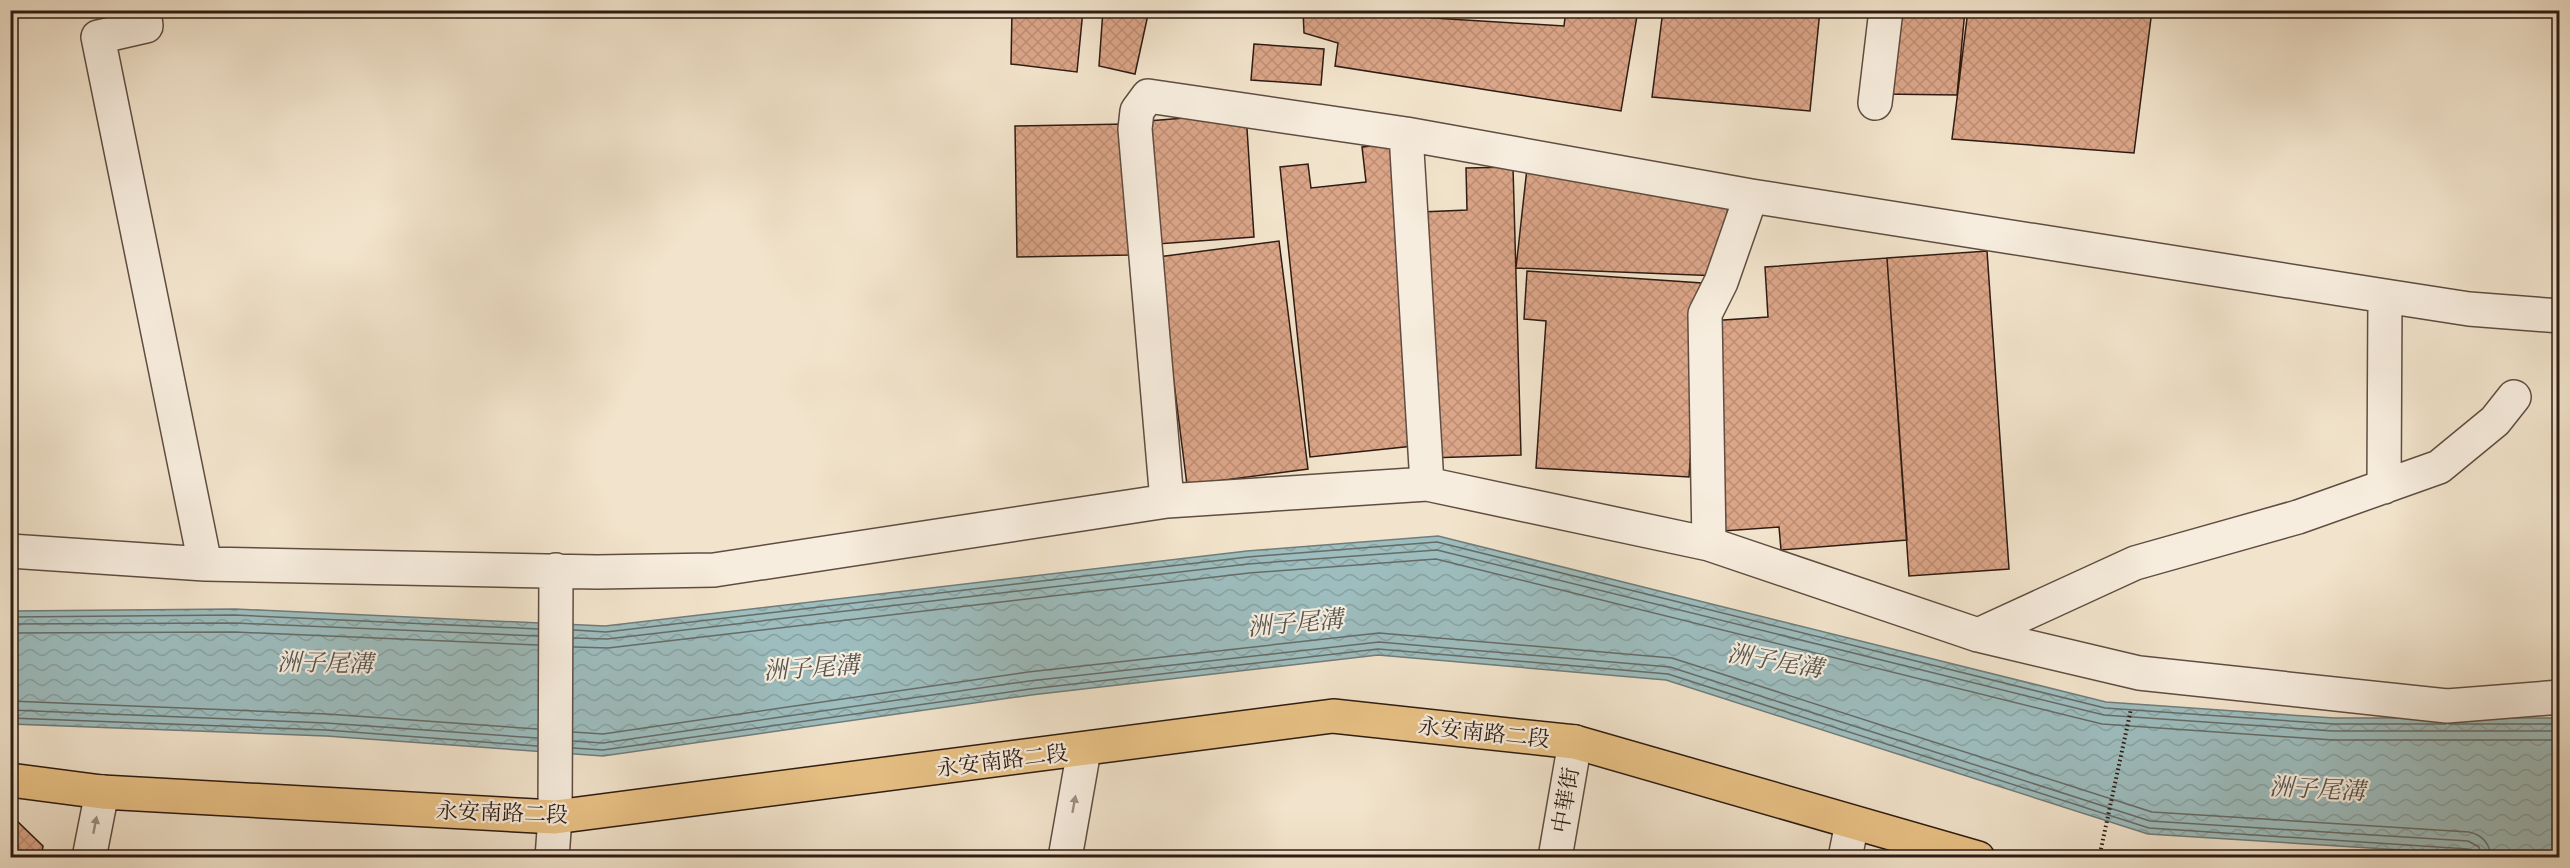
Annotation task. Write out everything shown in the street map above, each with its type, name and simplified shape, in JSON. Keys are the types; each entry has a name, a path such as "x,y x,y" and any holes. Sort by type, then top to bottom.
{"main road":[{"name":"永安南路二段","path":"10,780 102,792 555,817 1333,717 1575,741 1978,858"}],"street":[{"path":"144,10 146,26 98,37 205,564"},
{"path":"1875,103 1886,10"},
{"path":"1167,501 1135,129 1137,111 1148,96 1406,134 1751,196 2385,296 2469,309 2559,316"},
{"path":"1406,134 1427,484"},
{"path":"1709,544 1705,314 1721,282 1751,196"},
{"path":"2384,487 2385,296"},
{"path":"1978,634 2135,563 2298,517 2439,467 2495,421 2514,397"},
{"path":"10,551 205,564 556,570 714,570 1167,501 1427,484 1709,544 1978,634 2139,674 2447,705 2559,697"},
{"path":"552,858 555,817 556,570"},
{"name":"中華街","path":"1555,858 1575,741"},
{"path":"1065,858 1084,750"},
{"path":"89,858 102,792"},
{"path":"1845,858 1852,823"}],"path":[{"path":"2098,858 2139,674"}],"water":[{"name":"洲子尾溝","path":"1438,536 2106,702 2334,718 2559,718 2559,857 2514,857 2148,834 1666,680 1378,655 1031,695 603,756 326,736 11,724 11,611 235,609 605,626 1247,551"}],"building":[{"path":"1012,10 1083,10 1077,72 1011,64"},
{"path":"1103,10 1149,10 1135,74 1099,66"},
{"path":"1303,10 1564,26 1566,10 1638,10 1621,111 1335,66 1338,43 1304,33"},
{"path":"1663,10 1820,10 1810,111 1652,97"},
{"path":"1891,10 1965,10 1957,95 1881,94"},
{"path":"1968,10 2152,10 2134,153 1952,139"},
{"path":"1254,44 1324,49 1321,85 1251,80"},
{"path":"1246,113 1254,237 1157,244 1148,121"},
{"path":"1127,124 1129,255 1017,257 1015,126"},
{"path":"1392,144 1423,445 1310,457 1280,167 1308,164 1311,188 1366,182 1362,147"},
{"path":"1528,159 1728,205 1720,276 1516,268"},
{"path":"1513,167 1521,455 1429,458 1421,212 1467,210 1466,168"},
{"path":"1279,241 1308,469 1187,485 1158,257"},
{"path":"1987,251 2009,569 1909,576 1887,258"},
{"path":"1887,258 1907,540 1781,550 1779,527 1723,531 1709,321 1768,317 1765,267"},
{"path":"1527,271 1702,283 1689,477 1536,468 1546,321 1524,319"},
{"path":"10,821 17,821 43,846 41,858 10,858"}]}
